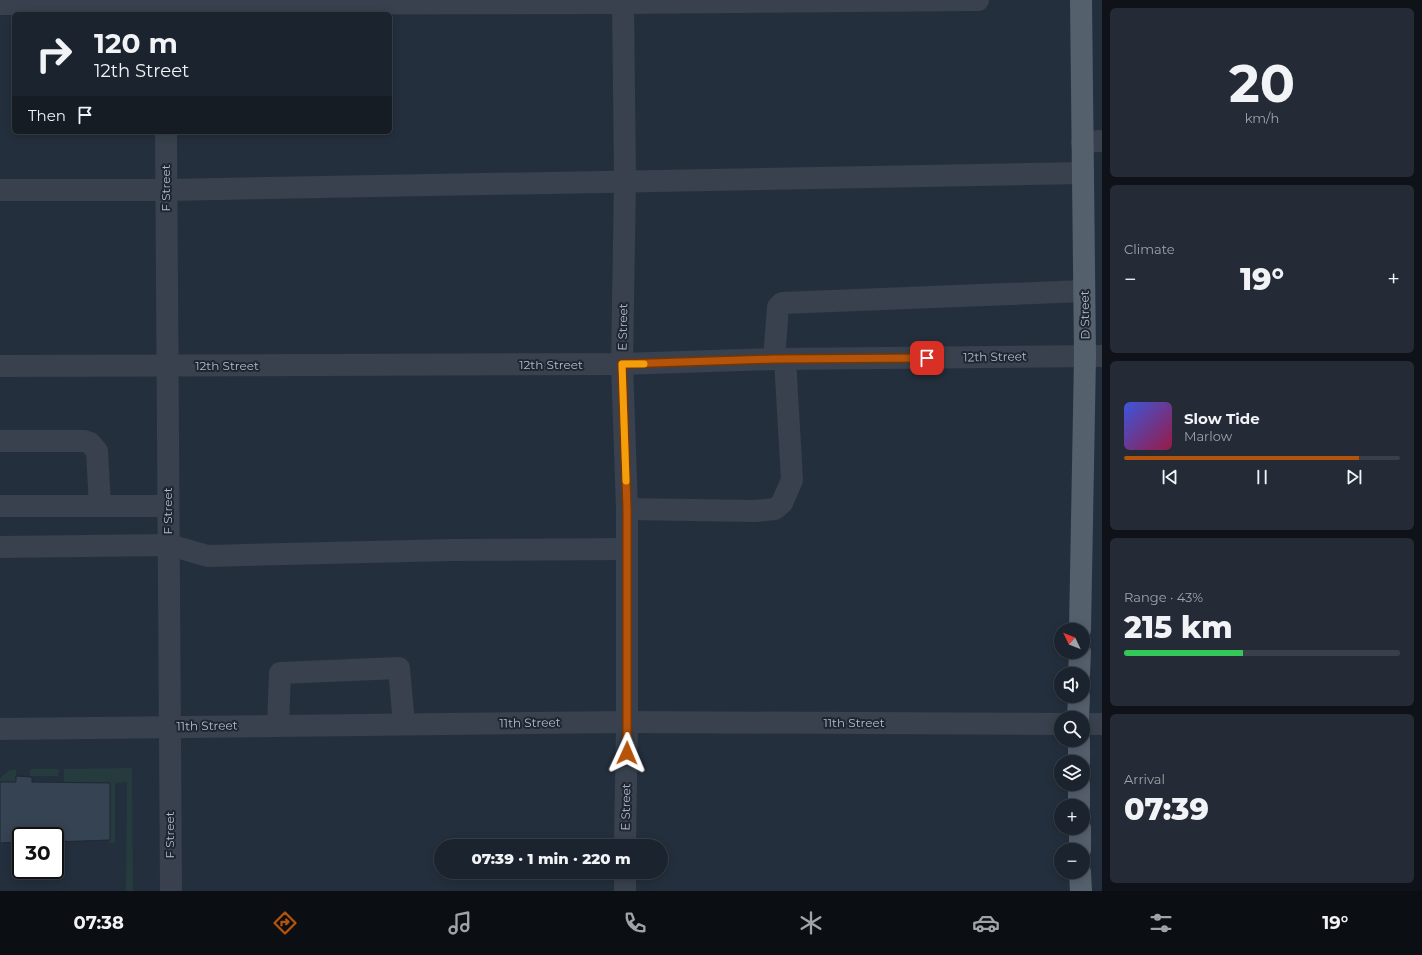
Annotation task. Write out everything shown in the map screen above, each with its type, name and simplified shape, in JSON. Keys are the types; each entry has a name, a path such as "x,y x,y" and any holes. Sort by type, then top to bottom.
{"main road":[{"name":"D Street","path":"1080,623 1094,356 1084,291 1083,173 1092,141 1081,0"},
{"path":"1080,879 1081,891"}],"street":[{"path":"0,4 165,6 623,1 978,0"},
{"name":"E Street","path":"623,1 624,180 622,364 627,509 627,722 625,839"},
{"name":"F Street","path":"166,134 171,891"},
{"path":"0,190 166,190 624,180 1083,173"},
{"path":"627,509 756,511 775,509 782,503 792,480 780,359 778,307 782,302 1084,291"},
{"name":"12th Street","path":"0,366 622,364 780,359 1094,356"},
{"path":"0,441 84,441 90,443 97,451 100,506"},
{"path":"0,506 168,506"},
{"path":"0,547 169,545 208,556 452,550 627,548"},
{"path":"278,725 280,673 399,668 404,724"},
{"name":"11th Street","path":"0,729 627,722 1054,724"},
{"path":"1090,724 1102,724"},
{"path":"625,879 625,891"}],"green space":[{"path":"132,768 133,891 126,891 127,782 115,783 115,843 109,843 110,783 64,782 64,769"},
{"path":"30,769 59,769 58,776 30,776"},
{"path":"10,770 16,770 16,782 0,782 0,778"}],"building":[{"path":"16,776 32,777 32,782 110,783 110,840 64,842 64,827 12,827 12,842 0,843 0,782 16,782"}],"slow traffic":[{"path":"626,481 622,364 644,364"}],"route":[{"path":"627,753 627,509 622,364 774,359 927,358"}]}
